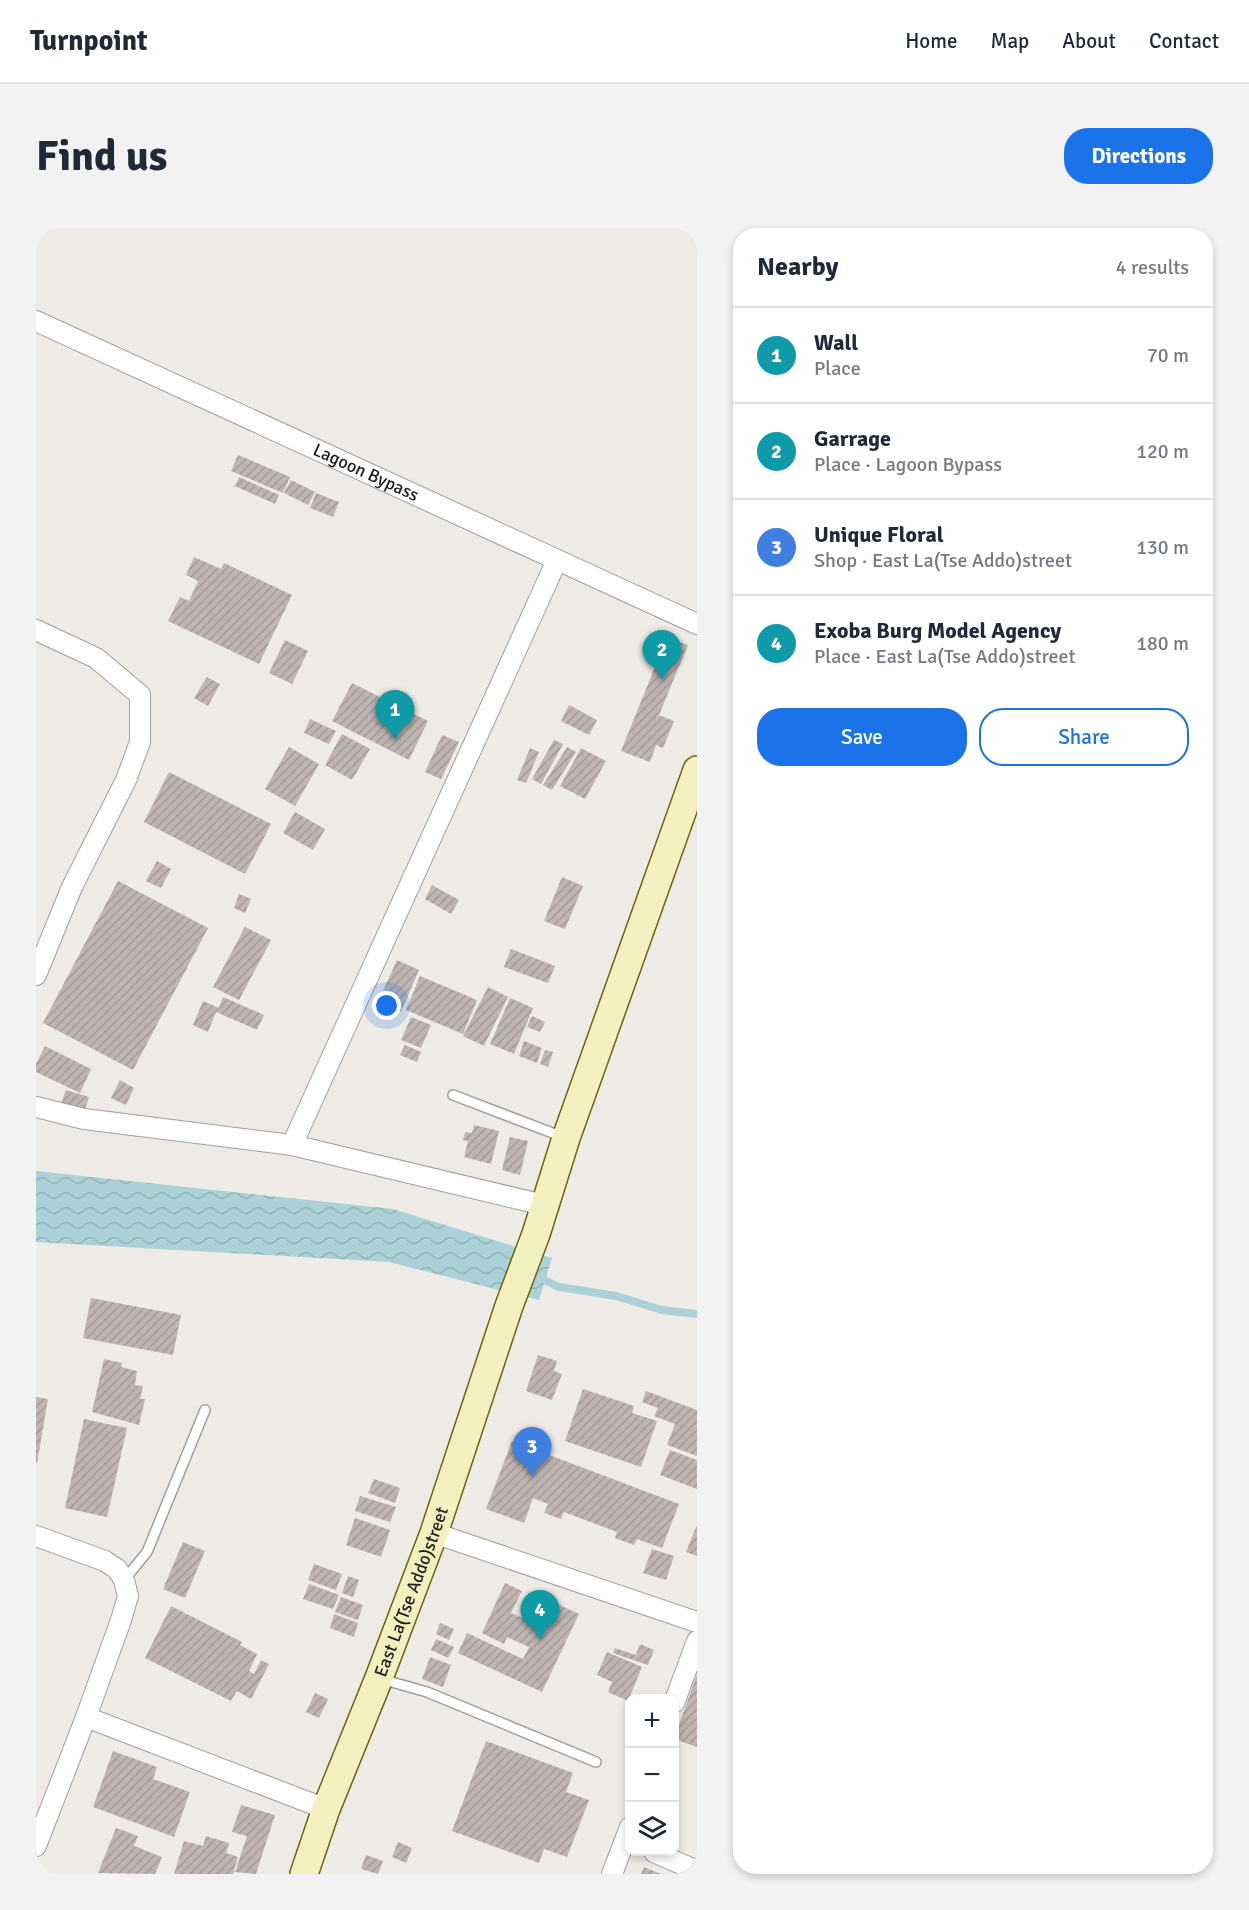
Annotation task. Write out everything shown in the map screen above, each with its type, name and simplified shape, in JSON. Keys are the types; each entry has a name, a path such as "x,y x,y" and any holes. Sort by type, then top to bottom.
{"street":[{"name":"Lagoon Bypass","path":"36,321 697,624"},
{"path":"292,1145 557,560"},
{"path":"36,630 96,658 141,695 140,742 137,752 126,780 72,887 36,975"},
{"name":"East La(Tse Addo)street","path":"303,1874 326,1809 434,1533 509,1306 536,1234 566,1138 697,770"},
{"path":"36,1107 84,1119 292,1145 544,1205"},
{"path":"434,1533 697,1622"},
{"path":"36,1536 105,1561 117,1569 124,1580 128,1596 86,1717 38,1834"},
{"path":"678,1694 697,1641"},
{"path":"86,1717 326,1809"},
{"path":"612,1874 625,1843"},
{"path":"665,1856 697,1871"}],"lane":[{"path":"453,1095 566,1138"},
{"path":"124,1580 147,1552 205,1410"},
{"path":"379,1678 427,1692 596,1762"}],"water":[{"path":"36,1171 393,1209 552,1258 539,1300 389,1262 36,1242"}],"building":[{"path":"238,455 290,477 283,493 231,471"},
{"path":"239,477 279,495 275,504 235,486"},
{"path":"291,480 315,492 308,505 284,493"},
{"path":"316,493 339,502 333,517 310,508"},
{"path":"194,557 221,569 224,563 292,595 259,664 168,621 180,597 189,601 198,581 186,575"},
{"path":"667,637 688,645 659,715 674,721 663,748 656,745 650,762 621,751"},
{"path":"285,640 308,651 292,684 269,673"},
{"path":"207,677 220,684 208,706 194,698"},
{"path":"352,683 428,721 409,760 332,721"},
{"path":"569,705 597,720 589,735 561,721"},
{"path":"310,719 336,731 329,744 304,733"},
{"path":"342,734 370,749 352,780 325,765"},
{"path":"442,735 459,742 441,779 425,772"},
{"path":"554,740 563,744 541,784 532,779"},
{"path":"289,747 319,764 295,806 265,789"},
{"path":"567,747 576,752 552,790 543,785"},
{"path":"530,748 539,752 526,783 517,780"},
{"path":"581,748 606,761 585,799 560,786"},
{"path":"169,772 271,824 245,874 144,822"},
{"path":"295,812 325,829 313,850 283,833"},
{"path":"157,861 171,869 161,888 146,881"},
{"path":"562,877 583,886 565,929 544,921"},
{"path":"118,881 208,928 133,1070 43,1023"},
{"path":"432,885 459,900 451,914 425,899"},
{"path":"239,894 251,899 245,913 234,908"},
{"path":"245,927 271,940 239,1000 213,987"},
{"path":"511,949 555,966 548,983 504,967"},
{"path":"397,960 419,970 401,1012 378,1002"},
{"path":"420,976 477,1000 463,1034 406,1010"},
{"path":"488,987 508,997 484,1046 463,1036"},
{"path":"223,997 264,1015 257,1030 216,1012 208,1032 193,1025 203,1001 219,1008"},
{"path":"510,998 533,1008 514,1054 490,1044"},
{"path":"532,1016 545,1022 540,1032 527,1027"},
{"path":"411,1017 431,1025 421,1048 401,1040"},
{"path":"524,1041 542,1048 537,1063 519,1056"},
{"path":"405,1045 421,1052 417,1062 400,1055"},
{"path":"45,1046 91,1069 80,1093 36,1072 36,1064"},
{"path":"545,1050 553,1052 548,1067 540,1064"},
{"path":"120,1080 134,1088 126,1105 111,1098"},
{"path":"66,1090 89,1097 84,1112 61,1104"},
{"path":"474,1125 499,1131 491,1164 464,1157 468,1141 463,1140 465,1132 472,1133"},
{"path":"510,1137 528,1141 520,1175 502,1170"},
{"path":"91,1298 181,1315 173,1355 83,1338"},
{"path":"538,1355 557,1361 554,1371 562,1374 552,1400 526,1391"},
{"path":"104,1359 122,1363 121,1367 137,1371 135,1385 143,1386 140,1399 145,1399 139,1425 92,1412"},
{"path":"583,1389 634,1406 632,1413 657,1421 641,1467 565,1441"},
{"path":"646,1391 697,1410 697,1456 667,1445 675,1424 654,1416 658,1408 642,1402"},
{"path":"36,1397 48,1399 37,1463 36,1463"},
{"path":"84,1419 127,1428 107,1517 65,1508"},
{"path":"512,1441 679,1504 662,1548 637,1539 634,1545 615,1538 617,1532 564,1512 561,1519 544,1513 548,1504 533,1498 524,1523 486,1509"},
{"path":"670,1450 697,1460 697,1489 660,1475"},
{"path":"374,1479 400,1488 395,1503 368,1493"},
{"path":"360,1496 396,1507 390,1522 355,1511"},
{"path":"355,1518 390,1530 381,1557 346,1545"},
{"path":"697,1525 697,1556 686,1552"},
{"path":"183,1542 205,1551 185,1598 163,1589"},
{"path":"652,1549 674,1556 666,1580 643,1573"},
{"path":"314,1564 342,1574 336,1590 308,1580"},
{"path":"348,1576 359,1580 353,1597 342,1593"},
{"path":"505,1583 522,1591 511,1613 539,1625 551,1601 579,1614 542,1692 458,1653 467,1633 523,1659 529,1647 507,1637 504,1644 482,1633"},
{"path":"309,1584 339,1595 333,1609 303,1599"},
{"path":"341,1597 363,1605 358,1620 335,1612"},
{"path":"171,1606 242,1642 240,1645 257,1654 249,1671 254,1674 261,1660 269,1664 251,1699 237,1691 231,1701 145,1658"},
{"path":"334,1614 358,1623 354,1637 330,1628"},
{"path":"440,1623 454,1629 449,1640 436,1634"},
{"path":"436,1639 454,1647 448,1658 431,1650"},
{"path":"640,1644 654,1650 648,1665 613,1653 615,1648 636,1655"},
{"path":"607,1652 642,1667 631,1694 625,1694 625,1700 608,1692 612,1682 597,1675"},
{"path":"430,1657 451,1665 443,1687 422,1679"},
{"path":"697,1674 697,1747 679,1741 679,1725"},
{"path":"315,1693 328,1699 319,1718 306,1712"},
{"path":"486,1741 573,1773 566,1792 589,1800 567,1857 544,1849 539,1863 452,1831"},
{"path":"113,1751 157,1767 153,1779 190,1792 174,1837 93,1807"},
{"path":"241,1805 275,1815 256,1874 235,1872 247,1836 232,1832"},
{"path":"116,1828 138,1836 134,1846 162,1857 155,1874 98,1873"},
{"path":"206,1836 229,1843 226,1853 238,1857 233,1874 174,1874 184,1841 203,1846"},
{"path":"398,1842 412,1848 406,1863 392,1857"},
{"path":"366,1855 383,1861 378,1874 361,1869"},
{"path":"644,1867 661,1874 641,1874"}],"waterway":[{"path":"536,1276 559,1287 616,1296 662,1310 697,1314"}],"place":[{"name":"Garrage","path":"662,680"},
{"name":"Wall","path":"395,740"},
{"name":"Unique Floral","path":"532,1477"},
{"name":"Exoba Burg Model Agency","path":"540,1640"}]}
